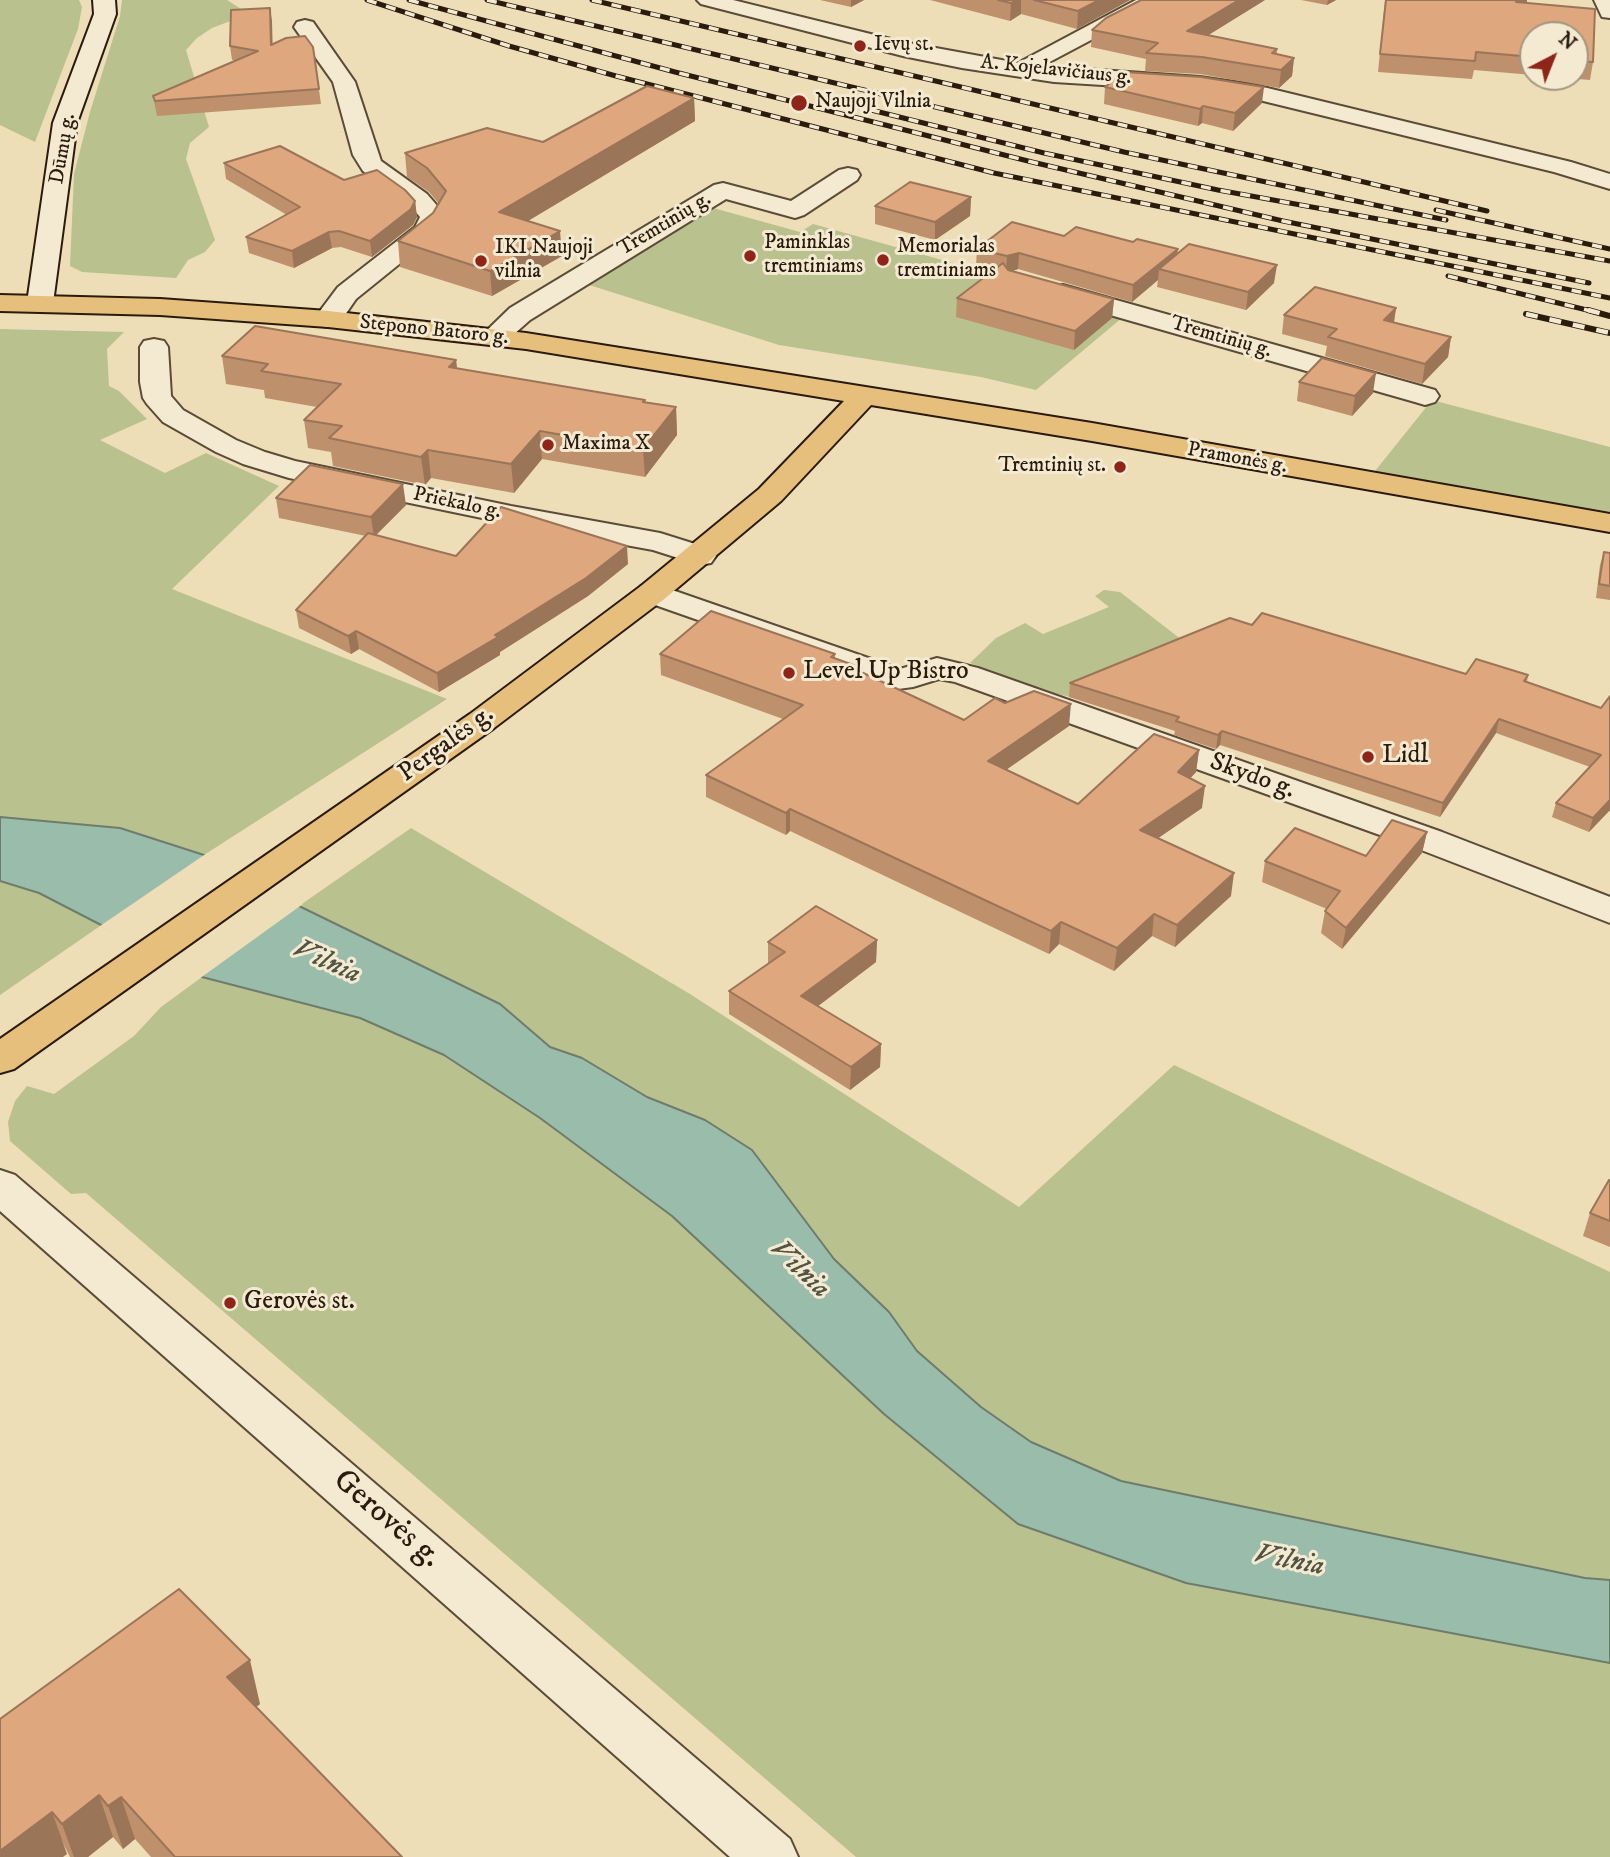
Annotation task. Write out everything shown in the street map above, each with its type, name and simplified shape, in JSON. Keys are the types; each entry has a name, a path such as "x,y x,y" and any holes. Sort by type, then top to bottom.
{"main road":[{"name":"Stepono Batoro g.","path":"0,303 160,307 328,319 494,337 865,395"},
{"name":"Pramonės g.","path":"865,395 1610,523"},
{"name":"Pergalės g.","path":"0,1059 482,721 652,593 700,556 770,495 865,395"}],"street":[{"name":"Dūmų g.","path":"40,303 65,123 105,14 104,0"},
{"name":"A. Kojelavičiaus g.","path":"708,0 903,50 1024,71 1200,84 1255,92 1562,167 1609,181"},
{"path":"1024,71 1029,64 1152,0"},
{"path":"1605,0 1610,12"},
{"path":"305,27 344,82 365,155 372,166 418,199 433,216 425,231 347,293 328,319"},
{"name":"Tremtinių g.","path":"494,337 520,314 723,190 795,210 848,175"},
{"name":"Tremtinių g.","path":"1039,287 1425,396"},
{"name":"Priekalo g.","path":"154,347 153,382 158,398 173,416 226,446 254,458 289,470 660,542 700,556"},
{"name":"Skydo g.","path":"652,593 898,679 913,677 937,668 966,675 1429,840 1610,911"},
{"name":"Gerovės g.","path":"0,1186 770,1857"}],"green space":[{"path":"0,0 79,0 82,7 78,29 35,142 0,125"},
{"path":"122,0 227,0 249,14 212,28 186,50 209,127 190,143 186,159 215,240 205,252 188,260 176,278 82,272 70,266 74,174 120,16"},
{"path":"706,206 800,232 813,224 1129,312 1036,390 981,377 779,345 586,284"},
{"path":"0,329 124,332 107,349 109,386 119,391 147,419 100,440 165,473 206,453 279,486 172,589 447,699 204,855 120,828 0,817"},
{"path":"1432,400 1610,447 1610,513 1371,476"},
{"path":"1104,590 1120,592 1191,647 1071,697 1052,693 970,663 996,638 1025,623 1043,634 1109,607 1095,596"},
{"path":"411,828 690,994 1019,1207 1174,1065 1610,1272 1610,1580 1585,1578 1121,1481 1031,1442 981,1407 917,1351 889,1312 834,1259 752,1150 705,1120 647,1097 582,1058 550,1047 499,1004 299,906"},
{"path":"0,881 39,893 103,924 0,995"},
{"path":"202,977 360,1018 444,1055 540,1118 672,1216 884,1414 1018,1524 1186,1583 1610,1663 1610,1857 856,1857 86,1193 71,1194 10,1141 8,1122 15,1101 27,1086 54,1094 134,1036 161,1007"}],"water":[{"name":"Vilnia","path":"0,817 120,828 204,855 299,906 500,1004 550,1047 582,1058 647,1097 705,1120 752,1150 834,1259 889,1312 917,1351 981,1407 1031,1442 1121,1481 1585,1578 1610,1580 1610,1663 1186,1583 1018,1524 884,1414 672,1216 540,1118 444,1055 360,1018 202,977 39,893 0,881"}],"pier":[{"path":"207,853 303,904 199,979 100,926"}],"building":[{"path":"1034,0 1099,0 1078,11"},
{"path":"1141,0 1239,0 1187,31 1277,49 1272,53 1294,58 1281,70 1202,57 1146,53 1158,43 1092,30 1106,18"},
{"path":"1386,0 1518,0 1516,2 1595,9 1593,62 1589,62 1589,21 1519,21 1519,56 1476,52 1475,61 1380,54"},
{"path":"270,8 271,45 286,38 305,36 313,47 319,89 155,101 153,96 258,51 230,46 231,10"},
{"path":"1124,72 1201,77 1264,87 1235,113 1203,106 1200,109 1105,87"},
{"path":"647,86 694,98 499,212 560,231 490,271 398,241 433,213 446,191 427,168 405,153 487,128 543,142"},
{"path":"280,146 344,180 377,170 405,190 415,201 411,209 370,241 339,231 329,232 292,251 246,237 300,207 224,163"},
{"path":"910,182 971,197 935,222 875,206"},
{"path":"1012,222 1064,236 1076,227 1133,242 1137,239 1178,249 1133,285 1019,253 1007,256 977,249"},
{"path":"1189,244 1277,265 1248,292 1159,269"},
{"path":"1003,263 1008,270 1114,299 1075,331 957,298"},
{"path":"1315,287 1396,308 1384,320 1451,337 1425,364 1328,337 1337,329 1284,315"},
{"path":"255,326 456,360 449,367 676,407 643,449 540,431 511,464 428,450 421,457 329,438 342,426 304,420 341,384 261,371 268,364 222,356"},
{"path":"1322,358 1376,373 1355,396 1299,382"},
{"path":"310,465 403,484 371,517 276,498"},
{"path":"501,507 627,546 586,578 495,635 498,637 437,673 356,631 348,636 296,610 368,533 456,556"},
{"path":"1604,552 1610,553 1610,586 1599,584"},
{"path":"711,611 835,654 831,657 862,668 859,671 964,720 995,698 1005,703 1034,691 1071,704 988,761 1078,804 1154,734 1199,750 1178,772 1205,786 1140,830 1234,873 1177,925 1154,914 1117,948 1061,922 1051,931 790,809 786,813 706,775 803,705 660,654"},
{"name":"Lidl","path":"1262,613 1466,674 1476,659 1528,675 1524,681 1601,708 1610,696 1610,800 1593,818 1556,803 1601,755 1499,719 1443,803 1222,731 1218,735 1176,721 1179,717 1070,683 1230,618 1252,625"},
{"path":"1392,820 1427,832 1346,928 1325,911 1340,891 1265,861 1295,828 1366,856"},
{"path":"816,906 877,940 801,996 881,1044 851,1067 729,991 785,952 768,942"},
{"path":"1610,1181 1610,1221 1590,1213"},
{"path":"179,1589 250,1660 227,1677 402,1857 175,1857 121,1797 108,1806 99,1795 62,1824 52,1812 0,1851 0,1719"}],"railway":[{"path":"367,0 509,46 616,76 994,173 1610,298"},
{"path":"409,0 675,72 1032,162 1283,221 1589,283"},
{"path":"487,0 1124,152 1446,220"},
{"path":"592,0 1487,211"},
{"path":"831,100 1044,153 1218,190 1610,261"},
{"path":"1436,210 1610,249"},
{"path":"1448,276 1595,312"},
{"path":"1588,310 1610,316"},
{"path":"1526,314 1610,333"}],"place":[{"name":"Ievų st.","path":"860,46"},
{"name":"Naujoji Vilnia","path":"799,103"},
{"name":"Paminklas tremtiniams","path":"750,256"},
{"name":"Memorialas tremtiniams","path":"883,260"},
{"name":"IKI Naujoji vilnia","path":"481,261"},
{"name":"Maxima X","path":"548,445"},
{"name":"Tremtinių st.","path":"1120,467"},
{"name":"Level Up Bistro","path":"789,673"},
{"name":"Lidl","path":"1368,757"},
{"name":"Gerovės st.","path":"230,1303"}]}
